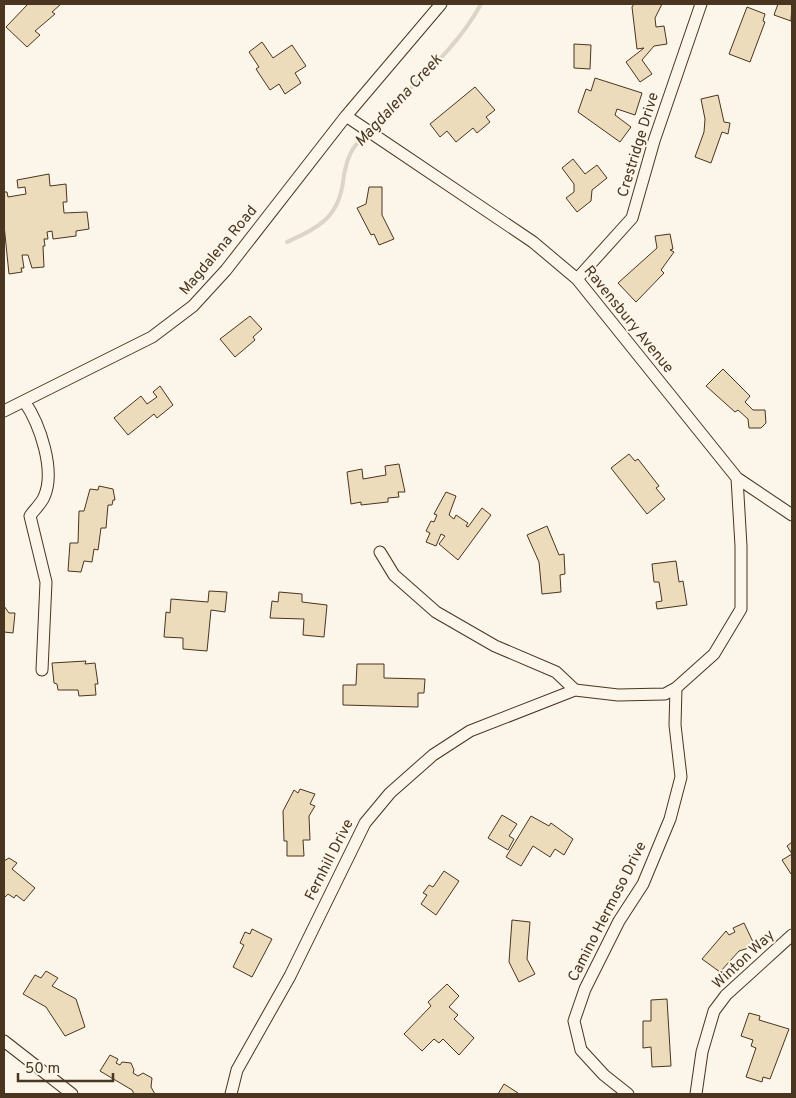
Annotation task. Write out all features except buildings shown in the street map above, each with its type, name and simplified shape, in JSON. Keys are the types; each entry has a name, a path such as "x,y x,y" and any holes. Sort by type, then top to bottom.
{"street":[{"name":"Magdalena Road","path":"4,411 152,337 193,306 226,270 346,116 441,4"},
{"name":"Crestridge Drive","path":"577,279 632,218 654,141 701,4"},
{"name":"Ravensbury Avenue","path":"346,116 533,242 577,279 737,478 792,515"},
{"path":"24,401 31,411 50,468 44,497 30,516 46,582 42,670"},
{"path":"676,688 714,654 741,609 741,546 737,478"},
{"path":"380,552 394,575 436,612 495,646 556,672 576,690"},
{"name":"Fernhill Drive","path":"231,1094 236,1070 290,976 365,823 390,794 433,755 470,731 576,690 618,695 665,694 676,688"},
{"name":"Camino Hermoso Drive","path":"628,1094 604,1075 581,1050 574,1021 584,989 619,922 643,884 670,819 681,777 675,724 676,688"},
{"name":"Winton Way","path":"696,1094 702,1052 714,1011 726,996 792,935"},
{"path":"4,1041 72,1094"}],"waterway":[{"name":"Magdalena Creek","path":"287,242 317,227 331,214 340,195 347,163 355,146 370,128 454,43 469,24 481,4"}]}
